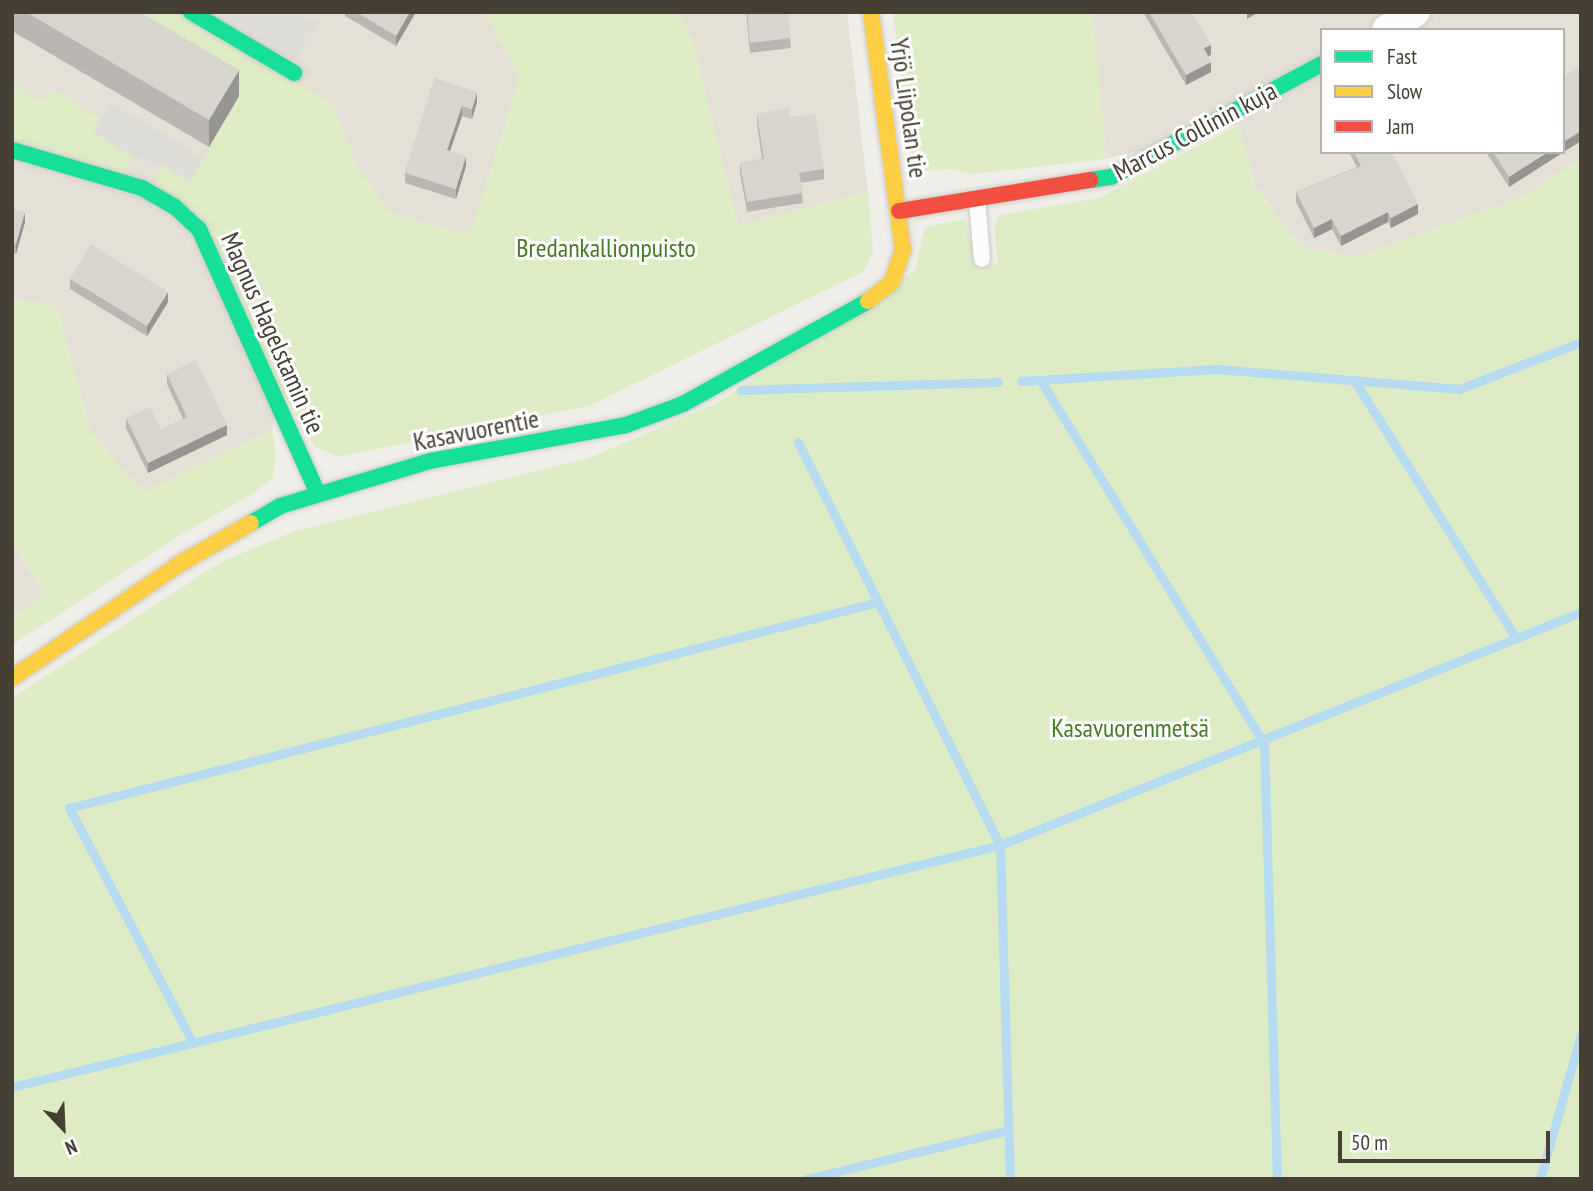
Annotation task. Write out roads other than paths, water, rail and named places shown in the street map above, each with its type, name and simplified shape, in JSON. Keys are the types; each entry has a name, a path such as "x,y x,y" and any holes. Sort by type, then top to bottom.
{"street":[{"path":"191,12 294,73"},
{"name":"Yrjö Liipolan tie","path":"871,12 899,211"},
{"path":"1390,28 1415,12"},
{"name":"Marcus Collinin kuja","path":"899,211 1111,177 1320,65"},
{"name":"Magnus Hagelstamin tie","path":"12,150 142,188 175,207 199,229 317,491"},
{"name":"Kasavuorentie","path":"12,678 183,562 280,506 317,491 430,461 626,425 683,404 877,296 900,268 899,211"}],"lane":[{"path":"977,200 982,259"}],"waterway":[{"path":"1021,381 1217,369 1459,389 1581,342"},
{"path":"1354,380 1516,638"},
{"path":"1041,381 1264,743 1277,1179"},
{"path":"741,390 998,382"},
{"path":"798,442 1000,845 1010,1179"},
{"path":"193,1043 69,808 878,602"},
{"path":"12,1087 1000,845 1581,612"},
{"path":"1540,1179 1581,1034"},
{"path":"806,1179 1008,1130"}],"park label":[{"name":"Bredankallionpuisto","path":"606,248"},
{"name":"Kasavuorenmetsä","path":"1130,728"}]}
